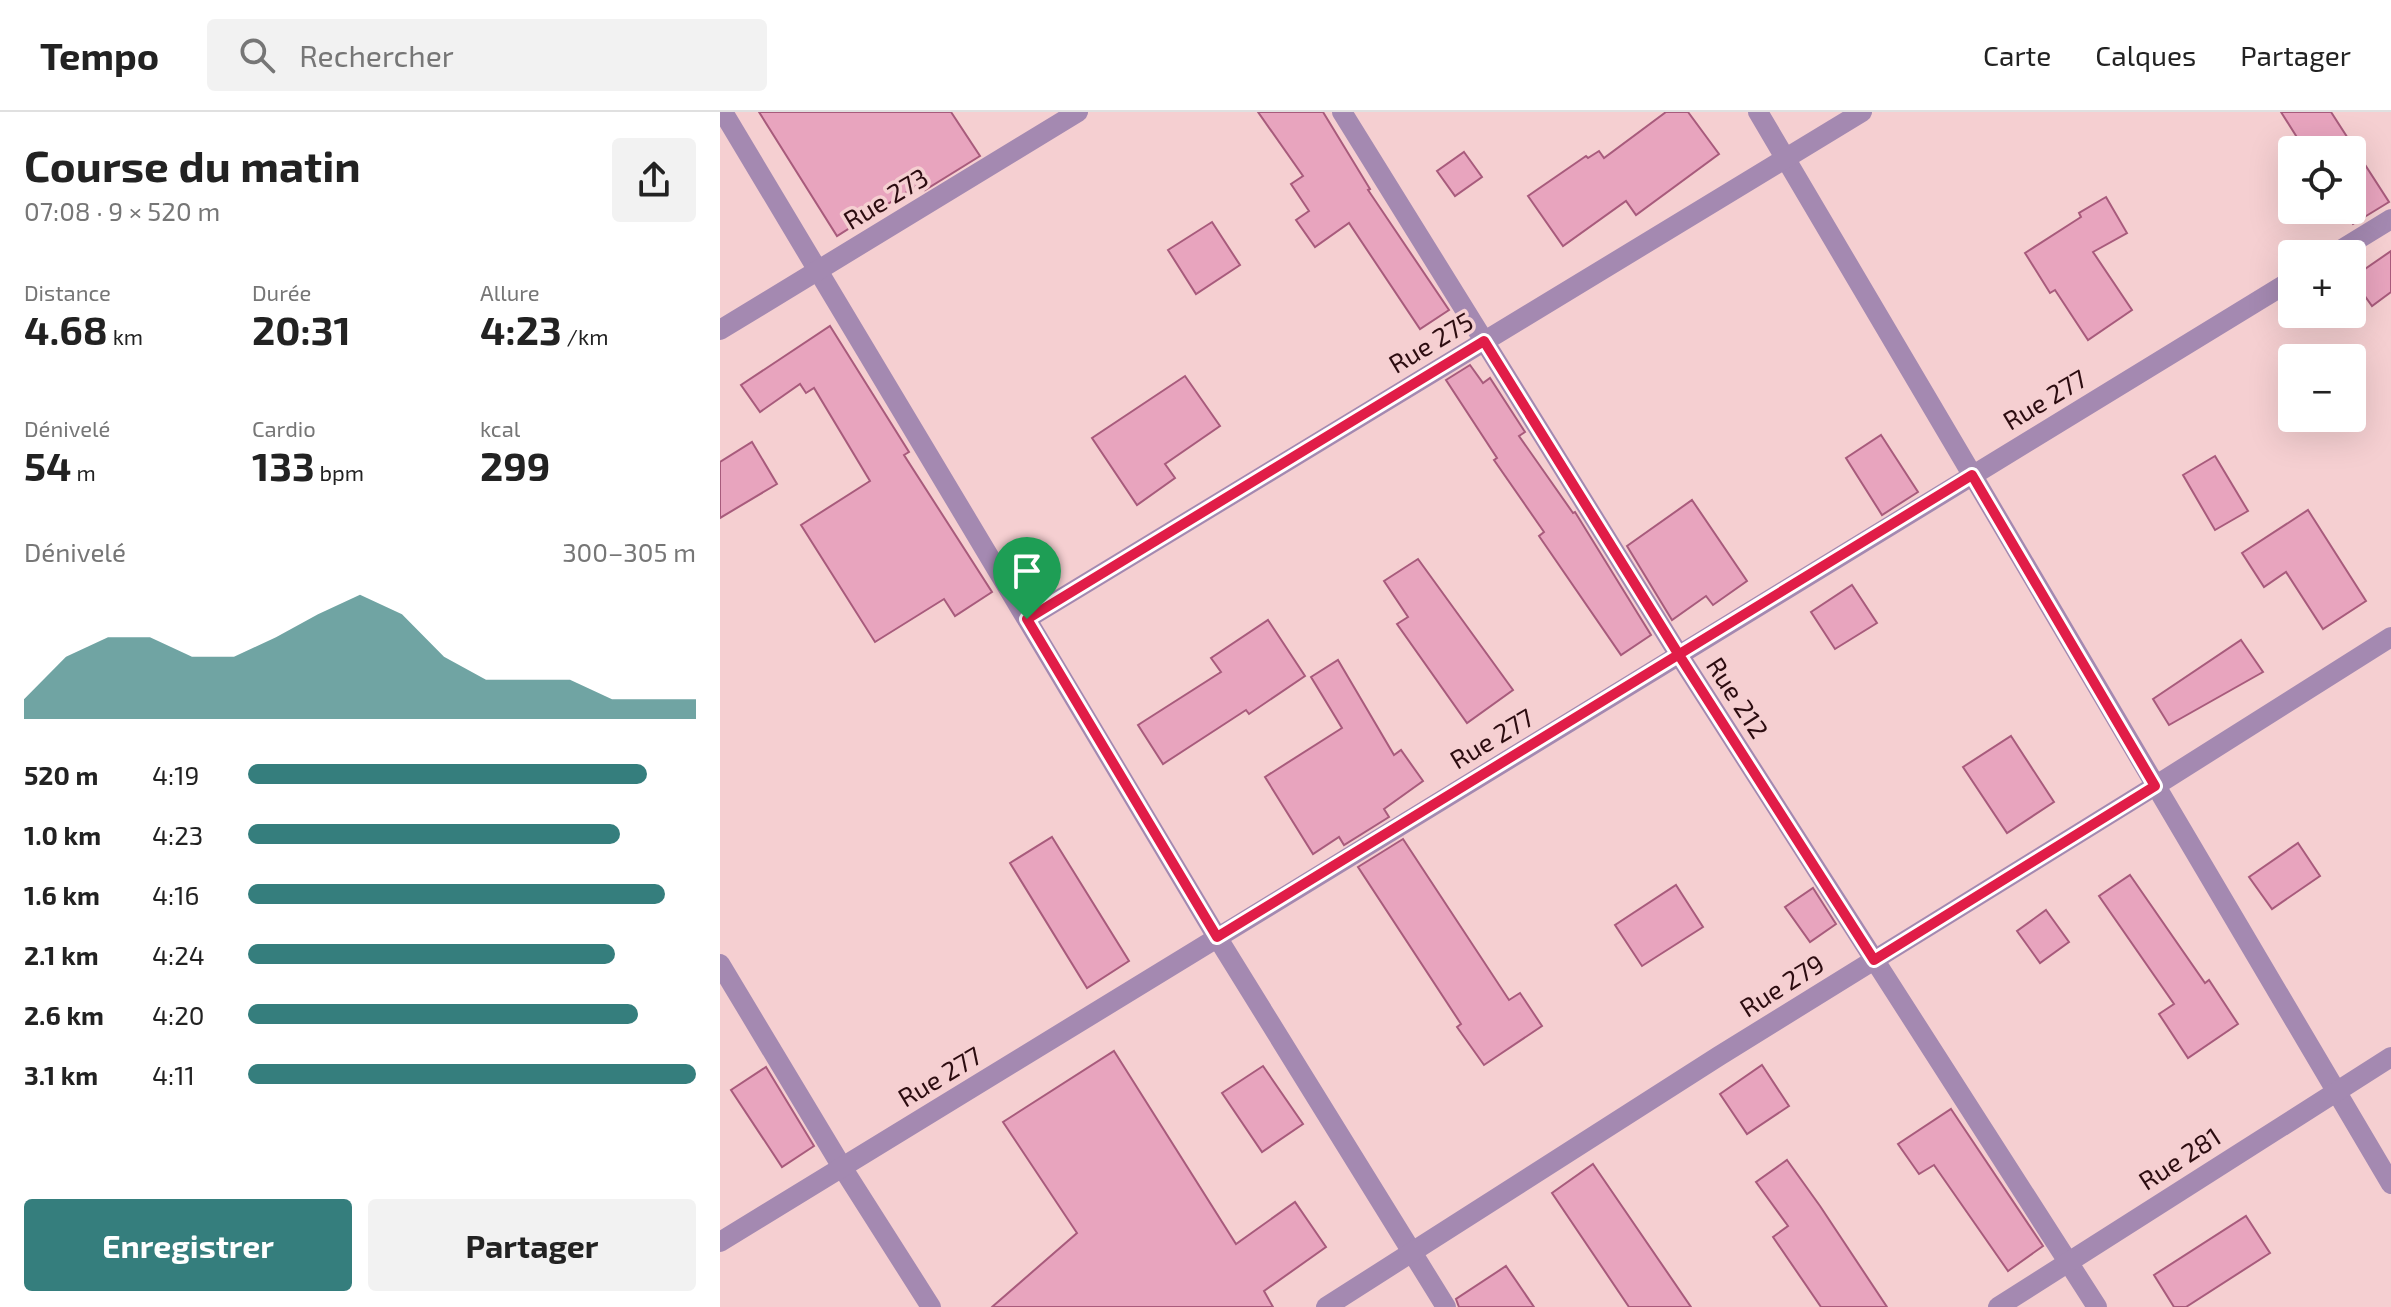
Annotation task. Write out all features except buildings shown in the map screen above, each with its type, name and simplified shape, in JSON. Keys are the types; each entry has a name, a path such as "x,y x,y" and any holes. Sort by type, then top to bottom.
{"street":[{"path":"723,112 1217,937 1446,1307"},
{"name":"Rue 273","path":"720,330 1078,112"},
{"name":"Rue 212","path":"1342,112 1679,655 2097,1307"},
{"path":"1758,112 2391,1184"},
{"name":"Rue 275","path":"1027,619 1862,112"},
{"path":"2357,240 2391,219"},
{"name":"Rue 277","path":"720,1242 2278,289"},
{"name":"Rue 279","path":"1326,1307 2391,637"},
{"path":"720,964 842,1167 931,1307"},
{"name":"Rue 281","path":"1998,1307 2391,1057"}],"route":[{"path":"1027,619 1217,937 1679,655 1972,475 2155,786 1874,960 1679,655 1484,341 1027,619"}]}
